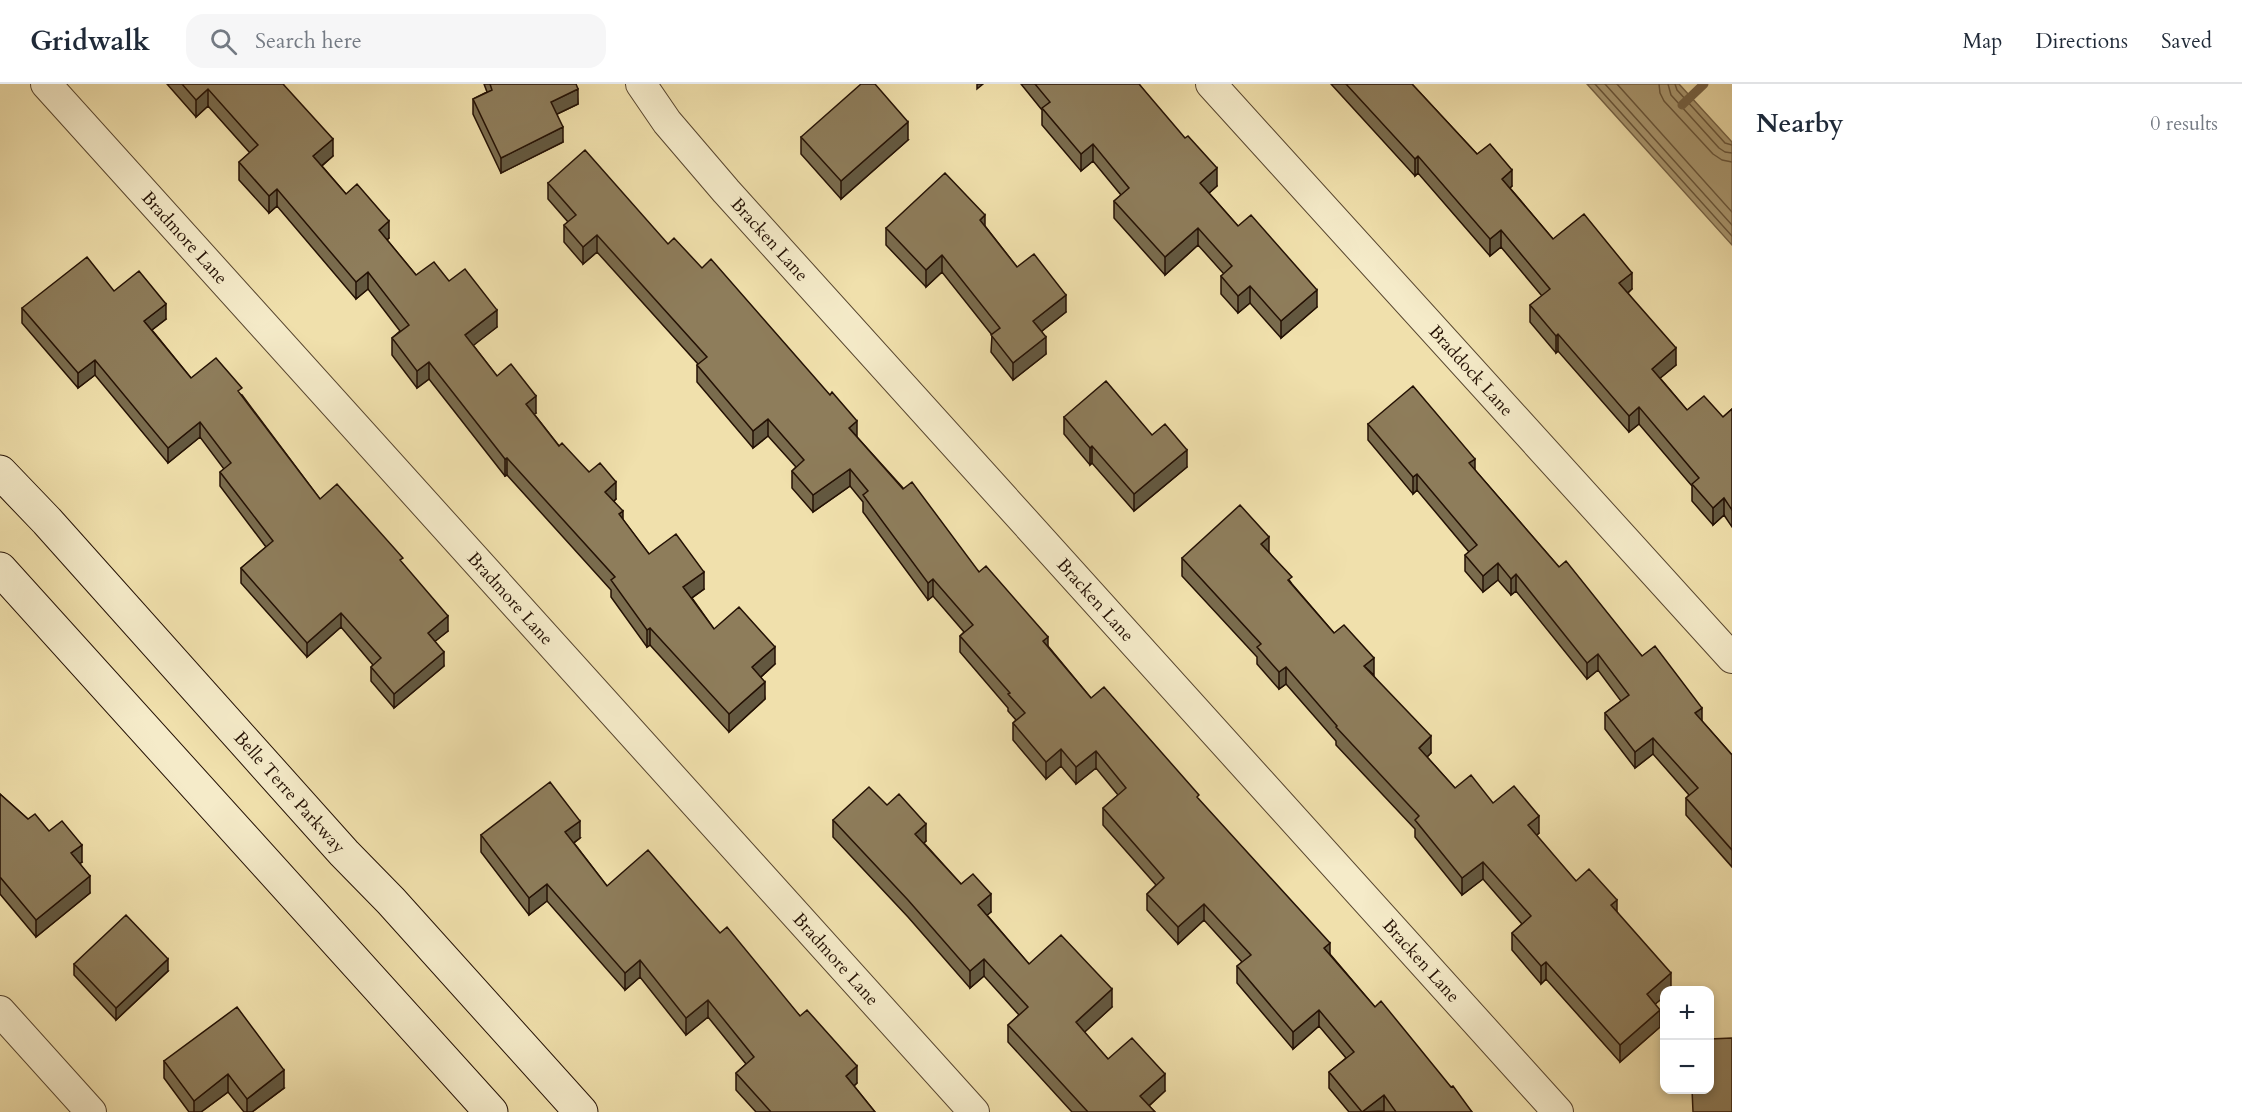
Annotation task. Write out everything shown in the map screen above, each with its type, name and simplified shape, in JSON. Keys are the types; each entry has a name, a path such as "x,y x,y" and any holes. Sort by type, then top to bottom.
{"main road":[{"name":"Belle Terre Parkway","path":"0,472 581,1112"},
{"path":"0,569 491,1112"}],"street":[{"name":"Bradmore Lane","path":"46,84 974,1112"},
{"name":"Bracken Lane","path":"641,84 667,122 726,191 1558,1112"},
{"name":"Braddock Lane","path":"1211,84 1732,658"},
{"path":"0,1011 91,1112"}],"water":[{"path":"1587,84 1679,84 1732,142 1732,245"}],"building":[{"path":"182,84 283,84 333,139 313,156 346,194 357,184 389,221 379,230 416,275 434,262 449,281 465,269 497,310 465,335 497,376 511,364 536,396 526,404 559,446 562,443 589,472 600,463 616,482 605,492 623,511 619,514 649,554 676,534 704,572 683,587 714,629 739,607 775,647 752,667 765,682 729,714 650,628 647,630 611,580 615,577 507,458 505,459 429,362 417,371 392,338 409,325 368,272 356,282 277,189 269,196 239,162 258,145 208,89 196,100"},
{"path":"490,84 576,84 578,89 551,102 563,127 501,158 473,99 492,90"},
{"path":"861,84 875,84 908,122 841,181 801,137"},
{"path":"1035,84 1139,84 1185,138 1188,136 1217,168 1200,183 1238,226 1251,215 1317,290 1281,321 1250,286 1238,296 1221,276 1232,266 1198,228 1165,257 1114,201 1129,188 1093,144 1081,154 1042,108 1050,102"},
{"path":"1346,84 1412,84 1477,154 1490,144 1512,170 1502,179 1553,239 1584,214 1632,273 1619,283 1676,348 1652,369 1687,410 1704,396 1723,417 1732,409 1732,510 1724,498 1713,508 1692,484 1699,478 1639,407 1629,416 1530,305 1550,289 1501,230 1490,239 1418,156 1415,159"},
{"path":"585,150 668,244 674,238 702,268 711,259 830,395 832,392 857,421 849,428 903,489 912,482 979,572 986,566 1048,637 1043,641 1091,698 1104,687 1199,795 1197,797 1330,943 1324,948 1375,1007 1381,1001 1472,1112 1396,1112 1384,1095 1362,1112 1329,1072 1354,1052 1319,1010 1293,1032 1237,966 1251,955 1204,904 1178,927 1147,894 1164,878 1103,808 1126,788 1096,751 1076,767 1061,749 1046,762 1013,723 1025,713 960,636 973,625 933,579 928,583 863,495 868,491 850,469 813,495 792,471 804,460 768,419 753,431 697,365 707,357 597,235 583,247 564,225 576,215 548,183"},
{"path":"945,173 985,215 980,220 1017,267 1034,254 1066,295 1033,321 1046,337 1013,363 991,335 1000,328 942,255 926,270 886,228"},
{"path":"87,257 114,291 139,271 166,304 144,321 191,378 216,358 242,388 238,391 320,499 337,484 403,558 400,560 448,616 428,633 444,652 394,694 371,667 381,658 341,613 307,643 241,568 273,541 220,472 231,463 200,422 168,448 95,360 78,373 22,308"},
{"path":"1106,381 1152,435 1165,424 1187,450 1134,494 1064,417"},
{"path":"1413,386 1475,459 1469,463 1559,567 1566,561 1642,656 1655,646 1702,708 1695,713 1732,755 1732,850 1686,798 1698,788 1653,738 1635,752 1605,713 1629,695 1598,654 1587,663 1516,574 1511,579 1498,563 1483,576 1465,555 1477,545 1417,474 1413,477 1368,424"},
{"path":"1240,505 1269,537 1261,544 1292,577 1288,580 1334,633 1344,625 1374,658 1364,666 1431,736 1419,748 1455,788 1471,775 1493,803 1514,786 1539,816 1528,825 1576,881 1589,869 1617,900 1611,905 1671,973 1647,994 1660,1010 1620,1045 1546,962 1541,966 1512,933 1531,916 1483,862 1462,878 1415,820 1419,816 1336,727 1286,667 1279,672 1257,647 1261,644 1182,558"},
{"path":"550,782 580,821 565,832 607,886 648,850 720,933 727,927 800,1016 807,1010 857,1066 846,1076 875,1112 771,1112 736,1073 754,1057 708,1000 686,1018 640,960 625,973 547,884 529,898 481,835"},
{"path":"869,787 887,805 899,794 926,824 915,834 961,884 973,874 991,894 978,905 1029,964 1061,935 1112,989 1076,1022 1108,1059 1132,1038 1165,1074 1140,1096 1155,1112 1088,1112 1008,1025 1028,1007 984,959 970,971 833,820"},
{"path":"0,794 28,819 35,814 49,831 62,821 82,845 71,853 90,876 36,920 0,877"},
{"path":"126,915 168,959 116,1008 74,964"},
{"path":"237,1007 284,1070 247,1099 228,1074 194,1101 164,1061"},
{"path":"1732,1038 1732,1112 1693,1112 1692,1094 1714,1094 1714,1039"}],"waterway":[{"path":"1682,105 1704,84"}]}
